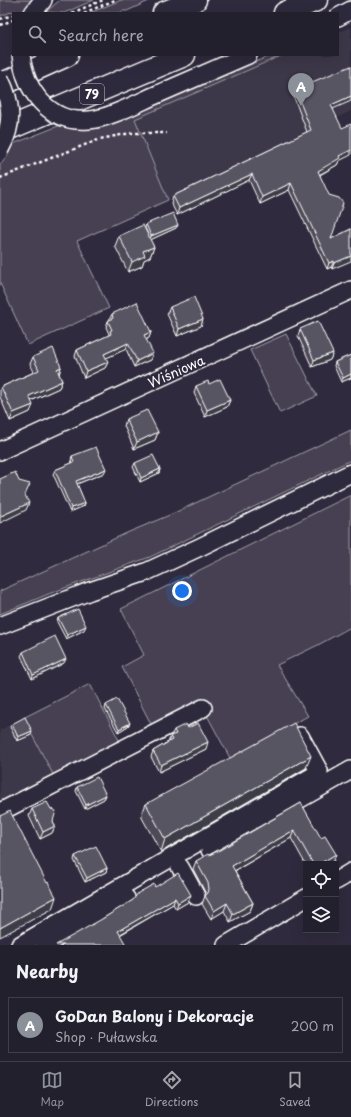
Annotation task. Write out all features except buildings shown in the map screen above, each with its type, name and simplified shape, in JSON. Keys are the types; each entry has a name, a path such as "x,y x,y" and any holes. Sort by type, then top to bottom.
{"main road":[{"path":"166,12 195,0"},
{"path":"287,12 316,0"},
{"path":"0,84 65,56"},
{"name":"79","path":"0,132 182,56"}],"street":[{"path":"34,12 43,0"},
{"path":"154,12 169,0"},
{"path":"339,16 351,10"},
{"path":"20,56 26,80 41,104 64,118 89,120 103,117 246,56"},
{"path":"0,78 4,88 10,118 9,129 0,148"},
{"name":"Wiśniowa","path":"0,451 351,290"},
{"path":"0,626 90,591 146,572 351,473"},
{"path":"0,812 203,708"},
{"path":"20,945 318,773 319,771 299,734"},
{"path":"45,945 351,770"},
{"path":"180,867 196,896"},
{"path":"339,879 351,872"},
{"path":"226,945 303,900"}],"path":[{"path":"74,12 103,0"},
{"path":"86,12 115,0"},
{"path":"0,19 12,15"},
{"path":"0,25 12,20"},
{"path":"0,178 100,140 131,133 167,133"}],"shaded area":[{"path":"0,0 32,0 23,12 14,11 0,16"},
{"path":"60,0 94,0 66,12 46,12"},
{"path":"121,0 151,0 127,11 92,12"},
{"path":"351,27 351,111 168,200 135,119 281,56 339,56 339,32"},
{"path":"270,56 281,56 135,119 168,200 77,241 109,308 28,345 0,283 0,165 7,157 13,144 61,125 83,129 104,126"},
{"path":"286,334 317,396 280,413 250,350"},
{"path":"351,430 351,460 150,557 51,593 0,614 0,591 172,514"},
{"path":"351,495 351,627 277,665 308,716 230,758 203,708 153,728 122,667 144,655 121,609"},
{"path":"90,684 121,744 55,778 23,718"},
{"path":"23,718 55,778 0,806 0,730"}],"place":[{"name":"GoDan Balony i Dekoracje","path":"301,106"}]}
